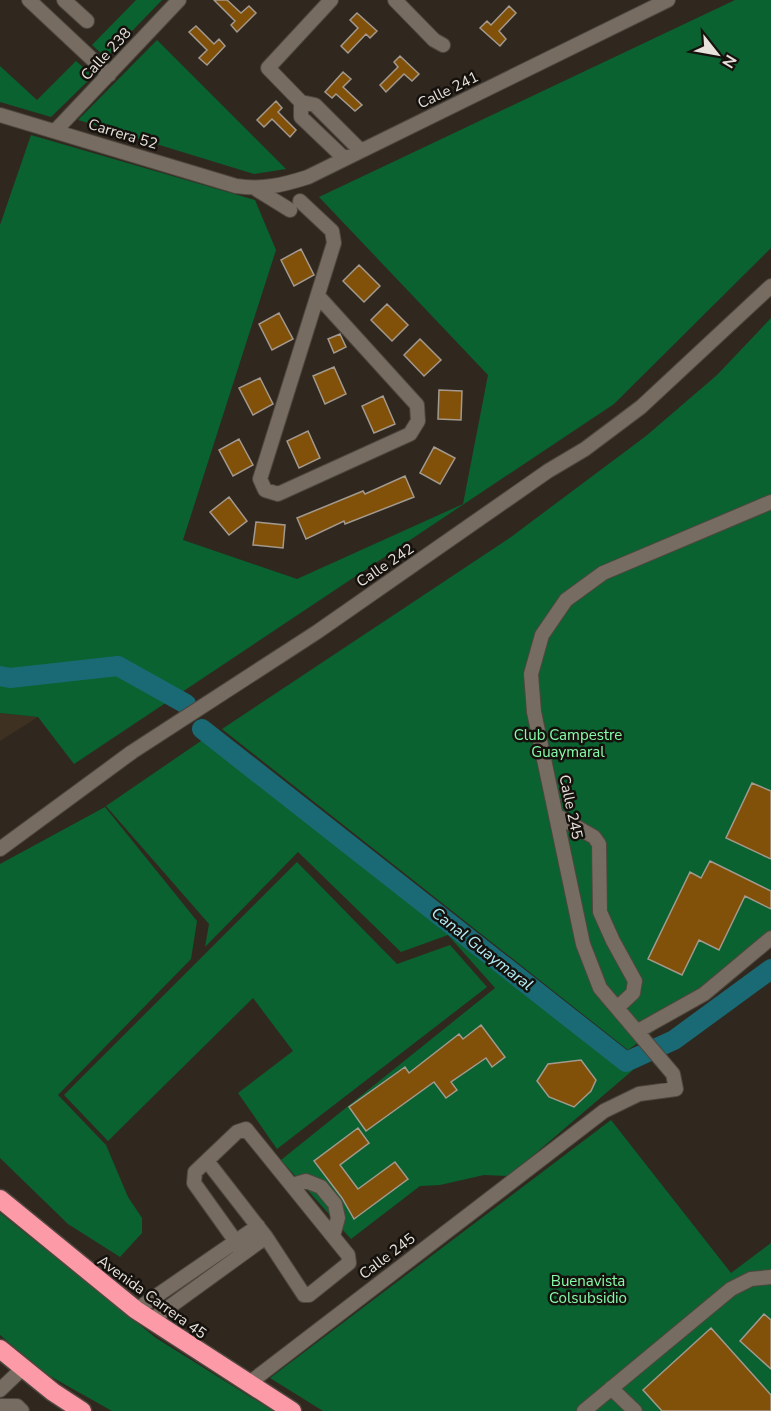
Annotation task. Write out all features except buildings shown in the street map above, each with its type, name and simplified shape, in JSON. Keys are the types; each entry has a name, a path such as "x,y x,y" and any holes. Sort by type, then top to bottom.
{"highway":[{"name":"Avenida Carrera 45","path":"0,1199 143,1315 292,1411"},
{"path":"0,1349 22,1369 82,1411"}],"street":[{"path":"28,0 109,75"},
{"path":"42,14 55,0"},
{"path":"64,0 87,21"},
{"name":"Calle 238","path":"56,130 179,0"},
{"path":"331,0 270,64 271,72 300,102 315,105 361,151"},
{"path":"395,0 434,40 443,45"},
{"name":"Calle 241","path":"236,186 256,189 274,187 308,177 668,0"},
{"path":"300,102 301,117 345,159"},
{"name":"Carrera 52","path":"0,115 236,186"},
{"path":"274,187 295,205"},
{"path":"256,189 295,205 325,222 332,231 334,243 260,479 265,490 278,494 410,434 418,421 417,405 318,296"},
{"name":"Calle 242","path":"0,849 132,752 317,632 548,471 585,449 641,407 771,286"},
{"name":"Calle 245","path":"248,1384 604,1111 670,1096 675,1086 673,1074 646,1045 638,1032 600,988 583,944 534,712 531,674 542,635 566,600 603,573 771,502"},
{"path":"556,815 594,837 599,844 600,912 635,981 633,993 617,1008"},
{"path":"638,1032 704,994 771,938"},
{"path":"207,1161 262,1232 300,1291 309,1295 349,1263 348,1255 246,1129 237,1132 195,1172 194,1183 240,1248"},
{"path":"292,1185 306,1181 321,1187 335,1204 338,1218 333,1236"},
{"path":"143,1315 262,1232"},
{"path":"584,1411 730,1289 751,1279 771,1277"},
{"path":"0,1390 22,1369"},
{"path":"610,1388 635,1411"},
{"path":"0,1406 18,1410"}],"shaded area":[{"path":"0,713 38,717 0,741"}],"green space":[{"path":"136,0 162,0 106,58 92,45"},
{"path":"735,0 771,0 771,248 614,404 74,764 38,717 0,713 0,225 31,135 255,200 276,250 183,540 297,579 463,504 488,375 319,197"},
{"path":"157,40 286,169 254,174 78,120"},
{"path":"76,61 93,76 51,117 0,102 0,66 37,100"},
{"name":"Club Campestre Guaymaral","path":"771,318 771,946 628,1050 222,729 511,537 646,436 717,375"},
{"path":"214,732 633,1070 509,1176 484,1175 440,1185 420,1186 351,1239 281,1160 495,988 448,935 401,952 298,852 205,947 209,924 106,806"},
{"path":"105,807 197,921 191,959 58,1095 106,1145 128,1197 142,1218 142,1233 120,1257 68,1224 0,1158 0,864"},
{"path":"297,862 397,964 450,945 487,987 277,1149 238,1093 293,1051 253,998 108,1141 64,1095"},
{"name":"Buenavista Colsubsidio","path":"611,1120 731,1273 771,1243 771,1411 323,1411 270,1378"},
{"path":"0,1213 156,1338 273,1411 112,1411 48,1375 0,1335"}],"waterway":[{"name":"Canal Guaymaral","path":"0,676 10,678 118,666 186,704"},
{"name":"Canal Guaymaral","path":"202,729 626,1062 674,1040 771,969"}]}
